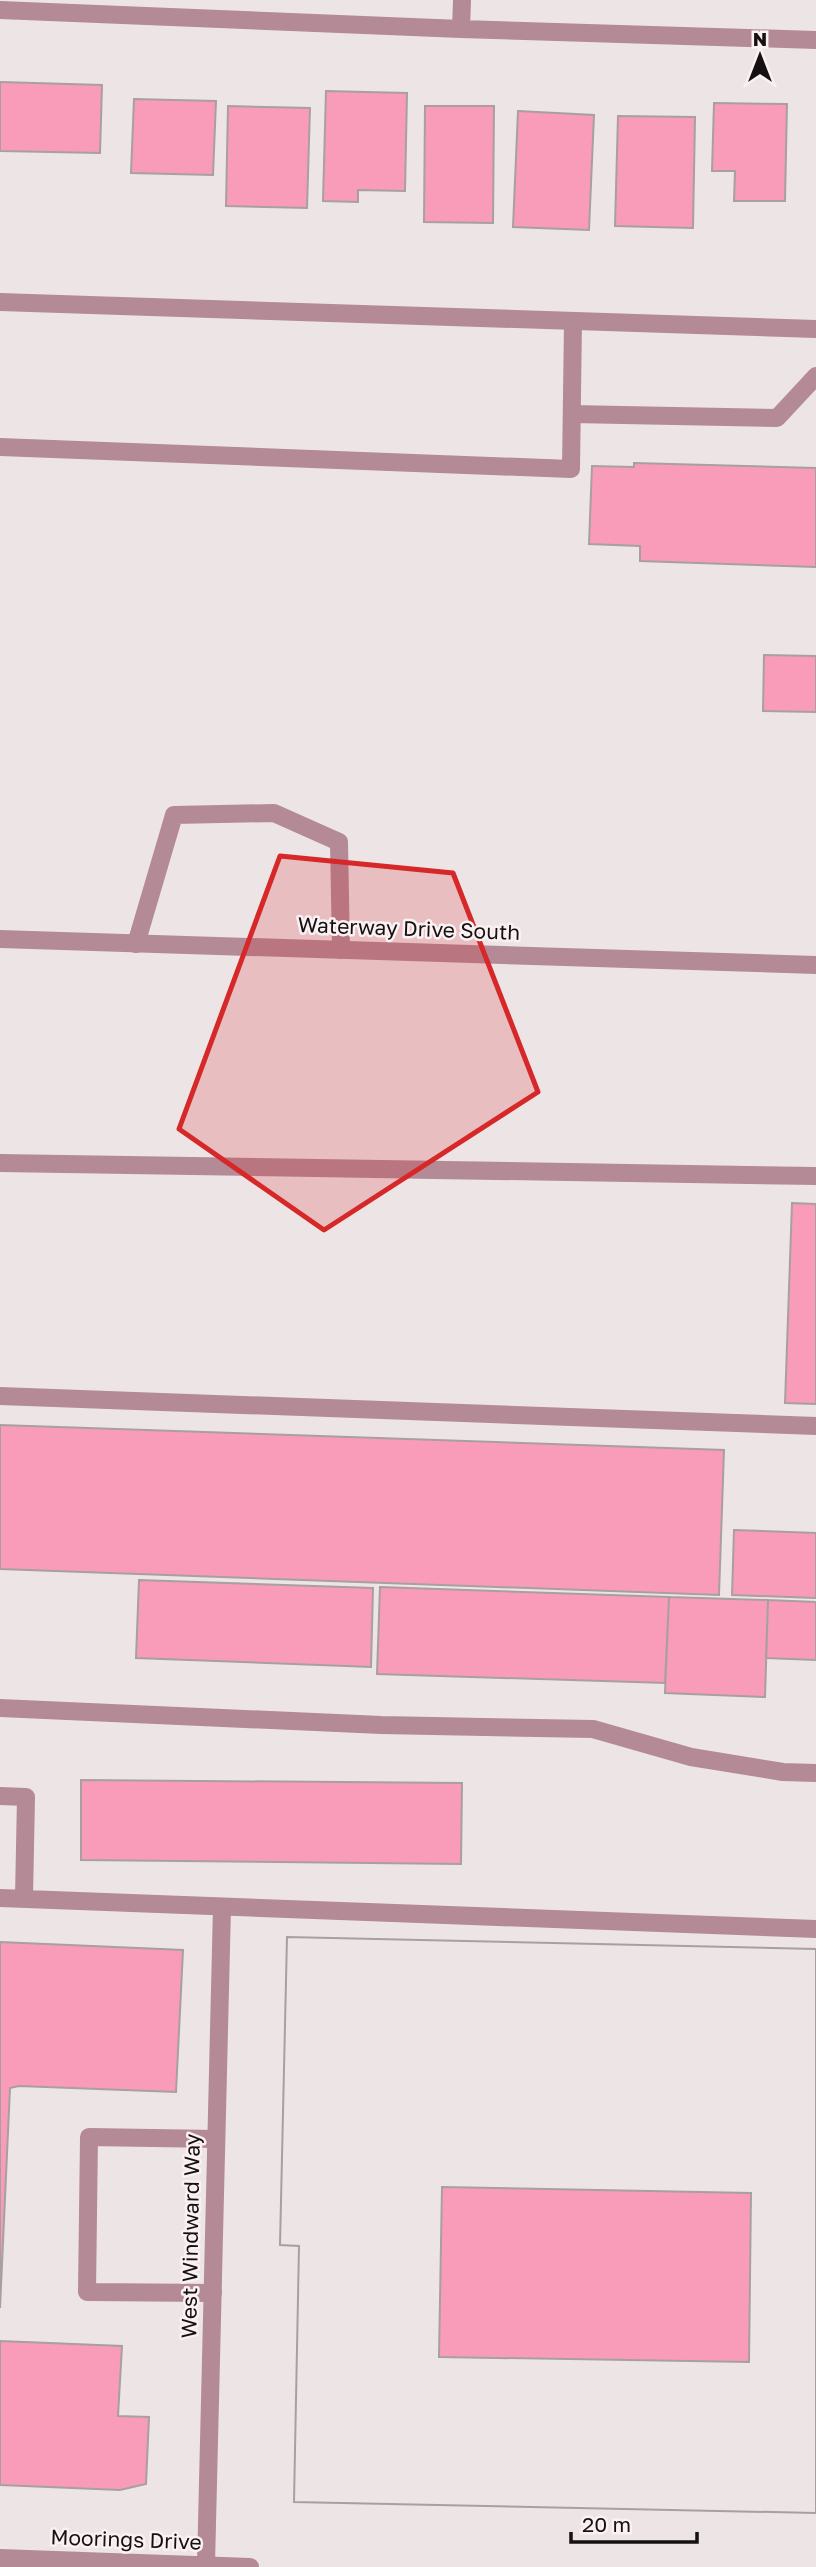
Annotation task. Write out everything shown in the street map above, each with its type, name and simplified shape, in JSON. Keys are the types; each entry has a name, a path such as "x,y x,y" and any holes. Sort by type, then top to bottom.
{"street":[{"path":"461,29 462,0"},
{"path":"0,10 29,5 88,7 461,29 816,40"},
{"path":"0,302 816,329"},
{"path":"0,447 571,469 573,321"},
{"path":"572,414 776,418 816,376"},
{"path":"136,944 174,815 274,813 339,842 341,950"},
{"name":"Waterway Drive South","path":"0,939 816,965"},
{"path":"0,1163 816,1176"},
{"path":"0,1396 816,1426"},
{"path":"0,1708 381,1725 593,1730 691,1757 783,1772 816,1773"},
{"path":"0,1796 26,1797 24,1898"},
{"path":"0,1898 816,1929"},
{"name":"West Windward Way","path":"206,2566 222,1907"},
{"path":"213,2293 87,2292 89,2137 216,2139"},
{"name":"Moorings Drive","path":"0,2558 250,2567"}],"highlighted area":[{"path":"280,856 453,873 538,1092 324,1230 179,1129"}],"building":[{"path":"0,82 102,85 100,153 0,151"},
{"path":"326,91 407,93 405,191 358,190 358,202 323,201"},
{"path":"134,99 216,101 213,175 131,173"},
{"path":"714,103 787,104 785,201 734,201 735,171 712,171"},
{"path":"228,106 310,108 307,208 226,206"},
{"path":"425,106 494,106 493,223 424,222"},
{"path":"518,111 594,115 589,230 513,227"},
{"path":"618,116 695,117 693,228 615,226"},
{"path":"634,463 816,468 816,567 640,561 640,546 589,544 592,466 634,467"},
{"path":"764,655 816,656 816,712 763,711"},
{"path":"792,1203 816,1204 816,1404 785,1403"},
{"path":"0,1425 724,1450 719,1595 0,1569"},
{"path":"734,1530 816,1533 816,1598 732,1595"},
{"path":"139,1580 373,1588 371,1667 136,1658"},
{"path":"380,1587 669,1597 665,1683 377,1674"},
{"path":"669,1597 768,1600 765,1697 665,1693"},
{"path":"768,1600 816,1602 816,1660 766,1658"},
{"path":"81,1780 462,1783 461,1864 81,1860"},
{"path":"287,1937 816,1949 816,2513 294,2502 299,2246 280,2245","holes":["442,2187 751,2193 749,2362 439,2357"]},
{"path":"287,1937 816,1949 816,2513 294,2502 299,2246 280,2245"},
{"path":"0,1942 183,1950 176,2092 19,2086 10,2088 0,2308"},
{"path":"0,2341 122,2346 118,2416 149,2417 146,2484 120,2490 0,2485"}]}
